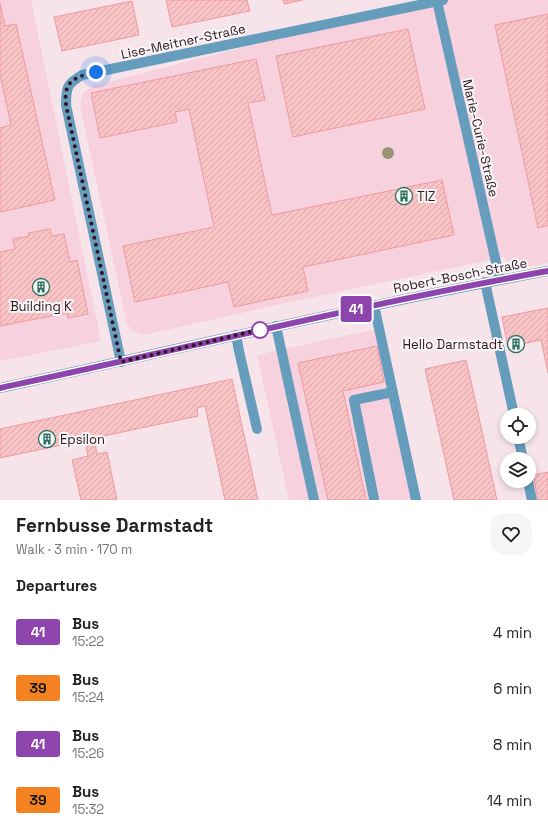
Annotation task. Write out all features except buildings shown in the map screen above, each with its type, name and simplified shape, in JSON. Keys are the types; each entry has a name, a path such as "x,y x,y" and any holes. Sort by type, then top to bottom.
{"street":[{"name":"Marie-Curie-Straße","path":"440,1 500,280"},
{"name":"Lise-Meitner-Straße","path":"121,362 66,105 66,91 72,81 82,75 440,1"},
{"name":"Robert-Bosch-Straße","path":"0,388 374,305 485,282 548,271"},
{"path":"485,282 512,408"},
{"path":"374,305 416,500"},
{"path":"276,326 314,500"},
{"path":"236,335 257,429"},
{"path":"374,499 354,400 393,392"},
{"path":"529,488 532,500"}],"shaded area":[{"path":"0,0 31,0 101,341 0,361"},
{"path":"426,0 548,0 548,263 534,266 514,266 504,257 281,304 144,335 134,332 127,324 80,106 83,93 93,86"},
{"path":"380,328 418,500 289,500 257,355"}],"bus line":[{"name":"41","path":"0,388 374,305 485,282 548,271"}],"place":[{"name":"TIZ","path":"404,196"},
{"name":"Building K","path":"41,287"},
{"name":"Hello Darmstadt","path":"516,344"},
{"name":"Epsilon","path":"47,439"}],"route":[{"path":"96,72 82,75 72,81 66,91 66,105 121,362 263,329 260,330"}]}
